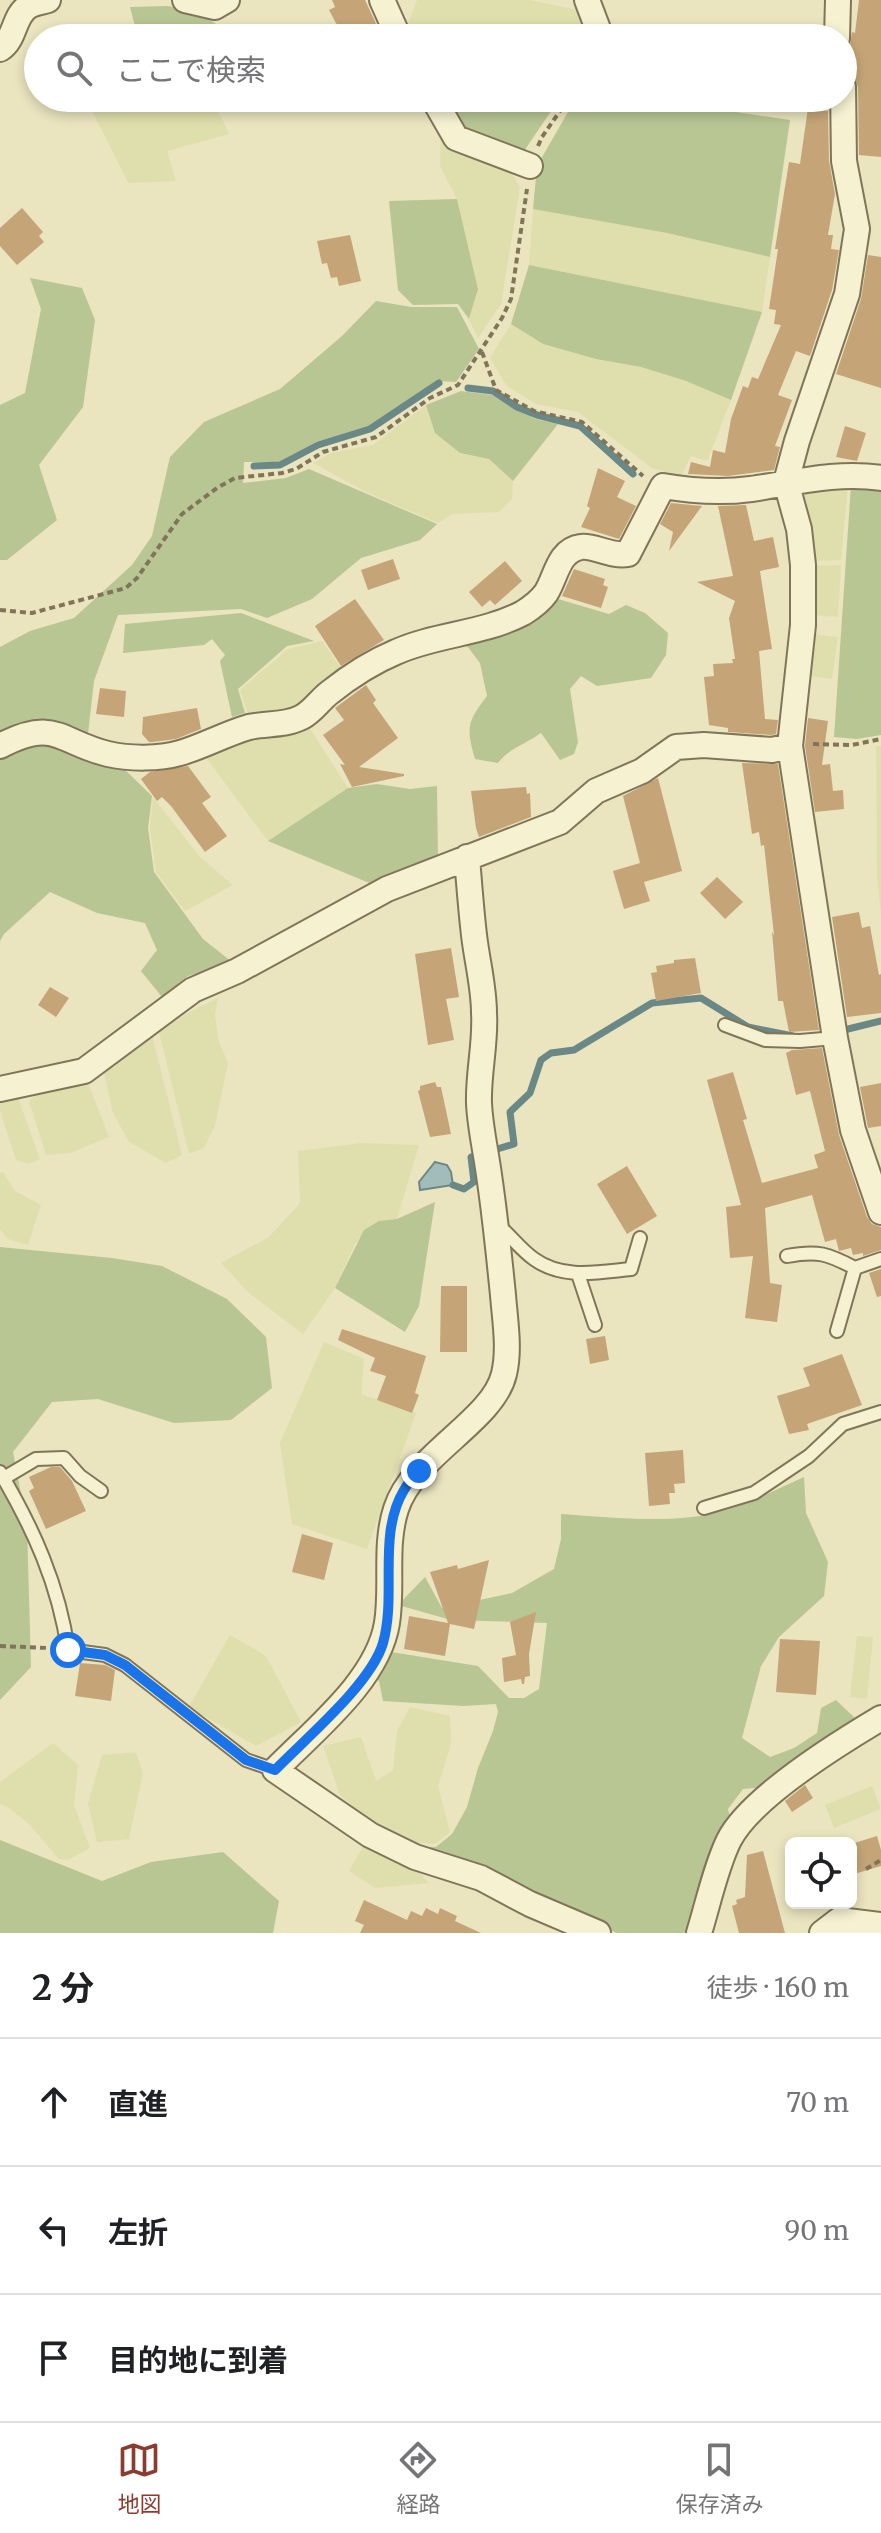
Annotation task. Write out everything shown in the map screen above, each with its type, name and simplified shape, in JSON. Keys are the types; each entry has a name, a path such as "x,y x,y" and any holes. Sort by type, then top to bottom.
{"street":[{"path":"0,49 7,44 17,18 28,6 48,0"},
{"path":"185,0 215,7 227,0"},
{"path":"382,0 393,24"},
{"path":"587,0 596,24"},
{"path":"837,24 838,0"},
{"path":"441,112 456,138 530,166"},
{"path":"843,112 844,161 857,229 847,294 786,482 799,529 803,565 803,625 790,746 835,1038 853,1130 881,1212"},
{"path":"0,746 24,735 45,732 65,736 109,754 140,757 177,754 250,727 284,723 303,717 347,680 400,650 490,626 524,612 544,597 557,567 567,554 581,547 617,556 628,554 663,486 698,492 749,490 786,482 863,475 881,478"},
{"path":"0,1089 84,1071 193,990 237,971 387,889 560,822 596,791 642,771 676,747 704,745 772,750 790,746"},
{"path":"467,857 484,1010 485,1048 479,1103 496,1222 505,1321 507,1354 503,1377 487,1403 403,1491 391,1532 387,1622 382,1646 373,1663 349,1695 275,1770 370,1835 415,1857 481,1878 530,1904 598,1933"},
{"path":"699,1933 728,1841 741,1820 782,1785 881,1718"},
{"path":"822,1933 839,1920 881,1925"}],"lane":[{"path":"725,1025 765,1040 835,1038"},
{"path":"496,1222 532,1259 551,1268 578,1274 631,1269 640,1238"},
{"path":"787,1256 810,1252 828,1254 855,1268 881,1259"},
{"path":"837,1331 855,1268"},
{"path":"578,1274 595,1325"},
{"path":"704,1508 754,1493 809,1456 843,1424 881,1412"},
{"path":"101,1491 80,1476 64,1458 36,1459 2,1475 41,1551 63,1613 68,1650 105,1655 125,1665 246,1760 275,1770"}],"path":[{"path":"0,610 32,613 126,588 137,578 182,514 217,488 235,478 296,469 323,452 376,437 430,398 458,385 511,299 530,166 542,137 559,112"},
{"path":"481,351 496,390 534,411 582,422 638,474 663,486"},
{"path":"790,746 852,745 881,739"},
{"path":"0,1646 68,1650"},
{"path":"866,1869 881,1860"}],"green space":[{"path":"417,0 530,0 588,12 588,24 408,24"},
{"path":"168,6 194,11 216,24 134,24 130,7"},
{"path":"92,112 219,112 229,134 167,151 176,181 128,183"},
{"path":"452,112 550,112 524,151 464,135"},
{"path":"568,112 736,112 790,120 770,257 667,233 533,209 537,166"},
{"path":"441,133 458,151 512,174 520,187 501,304 478,338 469,320 478,289 457,199 440,166"},
{"path":"457,199 478,289 469,319 458,304 413,305 398,290 389,201"},
{"path":"533,209 667,233 770,257 762,312 529,265"},
{"path":"529,265 762,312 731,400 641,367 596,359 543,344 511,324"},
{"path":"30,278 82,288 95,320 83,407 39,465 57,520 7,560 0,560 0,405 25,393 41,309"},
{"path":"376,301 411,307 457,307 479,349 456,382 439,381 367,427 316,442 279,462 244,462 243,483 286,478 309,469 437,524 420,540 361,558 312,599 267,618 241,609 118,615 94,681 88,734 152,796 148,828 154,872 203,939 232,962 188,976 162,997 141,971 157,950 145,923 97,913 50,892 0,941 0,647 30,631 74,618 132,565 152,536 170,457 204,422 280,389 342,336"},
{"path":"511,324 543,344 596,359 641,367 731,400 707,461 691,456 681,476 652,468 578,412 536,404 507,386 490,358"},
{"path":"461,391 492,395 536,419 558,424 513,481 489,459 460,453 435,433 426,405"},
{"path":"426,405 460,453 489,459 513,481 512,499 499,512 452,514 438,523 366,492 313,463 331,453 373,445"},
{"path":"848,484 841,560 809,561 794,488"},
{"path":"881,484 881,735 857,739 834,737 851,485"},
{"path":"841,565 838,617 812,615 810,566"},
{"path":"558,599 609,614 626,605 645,613 668,633 666,655 651,678 597,686 581,676 570,689 578,742 574,754 560,760 541,733 512,750 498,763 475,759 470,725 487,696 480,663 464,642 516,631 537,620"},
{"path":"241,613 314,641 287,646 238,689 245,713 232,717 220,661 225,655 212,639 204,645 123,653 125,624"},
{"path":"810,634 838,637 832,679 803,675"},
{"path":"322,641 343,671 303,708 282,716 248,714 240,690 288,649"},
{"path":"309,727 348,788 268,841 204,755 251,737"},
{"path":"876,746 881,746 881,914 877,876"},
{"path":"377,784 410,789 437,786 438,858 379,887 268,841 348,788"},
{"path":"153,797 200,857 233,885 185,911 156,872 150,828"},
{"path":"218,998 215,1014 218,1039 228,1063 215,1126 204,1148 189,1154 159,1032"},
{"path":"152,1035 182,1155 166,1163 129,1142 113,1113 104,1073"},
{"path":"88,1083 109,1137 70,1153 46,1155 29,1101 43,1090"},
{"path":"9,1096 18,1098 40,1159 29,1164 16,1160 0,1111 0,1100"},
{"path":"362,1143 419,1145 397,1219 379,1221 355,1244 335,1288 303,1334 249,1293 221,1263 269,1237 300,1203 298,1151"},
{"path":"3,1172 15,1191 41,1205 28,1245 8,1239 0,1229 0,1173"},
{"path":"435,1202 419,1306 405,1332 335,1288 364,1230 379,1221 397,1219"},
{"path":"0,1247 162,1266 227,1299 266,1337 272,1388 231,1420 174,1423 98,1399 52,1402 13,1452 27,1525 31,1667 0,1700"},
{"path":"324,1342 364,1359 361,1394 416,1413 367,1549 292,1524 280,1443"},
{"path":"804,1477 806,1513 828,1562 824,1596 779,1637 761,1666 742,1738 770,1757 794,1748 817,1733 821,1708 836,1700 856,1719 764,1787 743,1789 728,1809 732,1826 692,1933 617,1933 416,1847 436,1847 452,1834 467,1807 493,1731 498,1712 496,1704 463,1706 383,1701 379,1681 370,1675 385,1651 478,1666 509,1698 524,1698 539,1689 547,1623 451,1620 398,1605 425,1577 442,1608 512,1593 554,1569 561,1539 561,1514 643,1519 707,1515 750,1502"},
{"path":"230,1635 266,1656 301,1722 256,1746 189,1707"},
{"path":"857,1636 873,1637 867,1699 850,1697"},
{"path":"410,1707 450,1716 451,1744 438,1786 450,1832 435,1844 407,1842 366,1817 340,1795 323,1746 361,1737 376,1781 393,1770 397,1731"},
{"path":"53,1743 78,1765 74,1805 90,1848 68,1860 59,1859 29,1824 0,1804 0,1782"},
{"path":"136,1752 143,1773 129,1839 97,1842 88,1804 102,1755"},
{"path":"872,1786 881,1809 834,1828 825,1805"},
{"path":"0,1840 102,1881 151,1862 223,1852 279,1901 273,1933 0,1933"},
{"path":"364,1845 415,1869 429,1883 375,1888 349,1871"}],"water":[{"path":"435,1162 447,1165 453,1185 420,1190 419,1182"}],"building":[{"path":"332,0 365,0 376,24 336,24 329,10 335,7"},
{"path":"859,0 881,0 881,157 859,155 856,24"},
{"path":"807,112 828,112 829,161 835,194 828,235 833,235 831,249 839,250 832,290 810,356 796,351 778,395 792,400 775,446 780,447 774,470 728,476 688,474 691,462 710,467 713,450 725,453 731,419 743,386 748,388 752,377 758,379 781,325 774,324 776,310 769,309 778,249 775,249 789,162 800,164"},
{"path":"22,208 43,232 39,236 44,242 17,265 0,246 0,228"},
{"path":"350,235 361,281 339,286 337,277 331,278 327,263 322,264 317,241"},
{"path":"868,255 881,257 881,388 836,374 861,299"},
{"path":"845,426 866,433 857,461 836,457"},
{"path":"598,468 625,481 617,497 636,506 619,539 581,527 590,508 587,506"},
{"path":"671,503 702,506 669,551 673,532 660,524"},
{"path":"746,505 754,541 773,537 779,567 760,571 772,649 759,651 765,719 778,720 776,734 771,735 728,732 728,728 709,725 704,677 714,676 713,664 733,663 732,659 735,659 729,618 735,601 697,582 733,576 718,506"},
{"path":"393,559 400,579 368,590 361,570"},
{"path":"505,561 522,581 495,605 490,600 482,607 469,592"},
{"path":"574,569 605,579 603,585 608,587 601,608 562,596"},
{"path":"355,599 384,640 341,666 315,626"},
{"path":"366,685 376,700 373,703 398,738 359,767 404,776 352,787 340,764 345,765 323,735 344,720 335,708"},
{"path":"100,688 126,691 124,717 96,714"},
{"path":"197,708 201,729 176,739 153,742 142,734 143,717"},
{"path":"808,718 828,721 822,765 830,764 833,791 843,790 844,809 815,812 805,746"},
{"path":"742,763 778,764 819,1030 789,1032 783,1001 778,1001 764,845 761,846 759,832 752,834"},
{"path":"188,766 211,797 202,803 227,836 205,852 171,806 162,797 157,801 141,779 150,772"},
{"path":"658,778 682,871 644,882 650,901 624,909 613,871 640,863 623,796"},
{"path":"526,787 527,794 530,793 531,817 479,837 471,791"},
{"path":"717,877 743,902 725,919 700,893"},
{"path":"859,912 862,928 870,926 881,974 881,1013 847,1017 832,917"},
{"path":"451,948 459,997 446,999 454,1040 428,1045 415,954"},
{"path":"695,958 701,993 656,1001 651,973 657,972 656,966"},
{"path":"50,987 69,998 56,1017 38,1005"},
{"path":"822,1048 839,1135 867,1217 872,1224 881,1227 881,1250 863,1256 863,1253 853,1255 851,1248 839,1251 836,1239 825,1242 812,1195 765,1208 770,1283 782,1285 777,1322 745,1318 753,1256 730,1258 726,1207 741,1205 707,1080 733,1072 747,1119 743,1120 762,1183 818,1168 814,1155 825,1151 810,1091 796,1095 786,1053"},
{"path":"435,1082 437,1087 441,1087 451,1134 430,1137 418,1091 420,1086"},
{"path":"881,1083 881,1126 868,1128 860,1087"},
{"path":"627,1166 657,1216 627,1234 597,1184"},
{"path":"881,1269 881,1296 877,1297 869,1273"},
{"path":"441,1286 467,1286 467,1352 440,1352"},
{"path":"342,1329 426,1356 415,1393 419,1395 412,1413 377,1400 386,1376 370,1371 375,1358 338,1340"},
{"path":"605,1336 609,1360 590,1364 586,1339"},
{"path":"842,1354 862,1405 807,1424 809,1430 789,1434 777,1396 810,1386 803,1368"},
{"path":"683,1450 685,1483 674,1484 675,1493 669,1493 670,1504 649,1506 645,1453"},
{"path":"51,1467 60,1467 72,1481 86,1511 46,1529 29,1491 34,1488 29,1477"},
{"path":"302,1534 333,1543 324,1580 292,1572"},
{"path":"489,1560 474,1629 450,1624 445,1656 404,1649 409,1616 448,1623 430,1572 457,1565 458,1569"},
{"path":"536,1612 529,1654 530,1676 525,1677 524,1684 521,1679 504,1682 502,1658 516,1655 510,1622"},
{"path":"780,1639 820,1641 816,1695 776,1692"},
{"path":"80,1663 105,1665 115,1670 111,1701 75,1696"},
{"path":"805,1785 813,1798 792,1812 785,1801"},
{"path":"877,1836 881,1866 857,1873 857,1842"},
{"path":"763,1851 785,1933 739,1933 732,1906 737,1904 736,1900 745,1897 747,1855"},
{"path":"364,1900 407,1920 411,1911 422,1916 426,1908 438,1914 440,1908 457,1916 455,1921 481,1933 360,1933 364,1925 355,1921"}],"waterway":[{"path":"254,466 280,465 318,445 370,429 439,383"},
{"path":"468,388 493,391 517,407 580,426 633,474"},
{"path":"453,1185 464,1189 474,1182 471,1157 514,1144 510,1112 530,1093 541,1060 551,1053 574,1050 652,1003 701,998 748,1027 793,1036"},
{"path":"840,1031 881,1021"}],"route":[{"path":"68,1650 105,1655 125,1665 246,1760 275,1770 349,1695 382,1646 387,1622 391,1532 403,1491 419,1471"}]}
